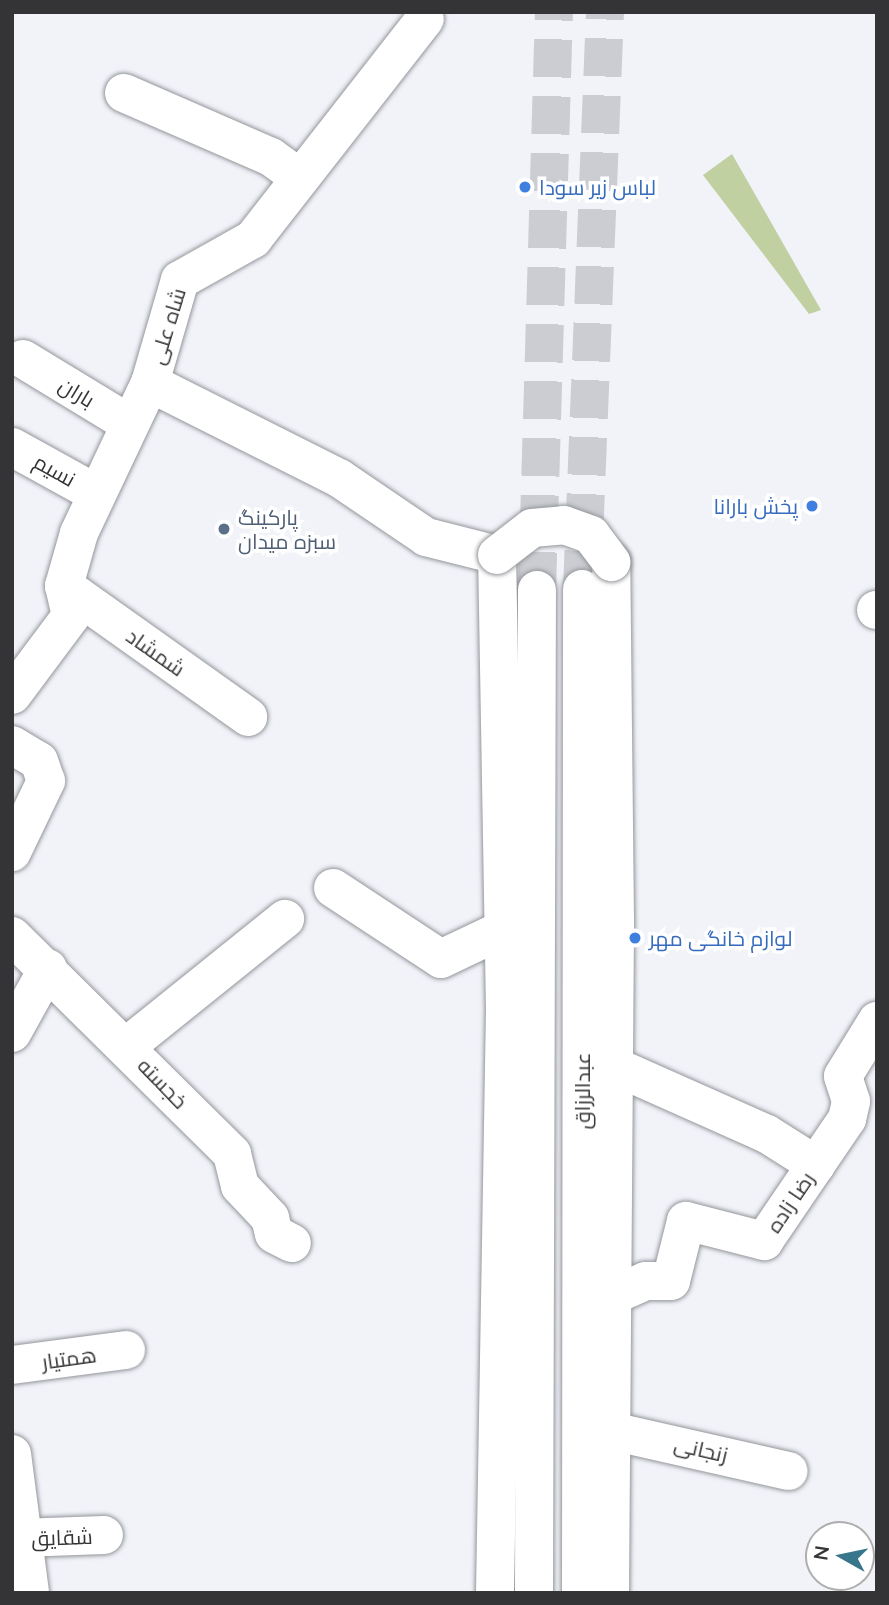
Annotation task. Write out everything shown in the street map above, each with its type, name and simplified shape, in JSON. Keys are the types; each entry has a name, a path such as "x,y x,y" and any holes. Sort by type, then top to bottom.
{"main road":[{"name":"شاه علی","path":"12,695 71,616 64,586 97,494 149,383 180,280 253,239 425,19"},
{"path":"124,93 271,156 300,178"},
{"name":"باران","path":"23,359 130,424"},
{"path":"149,383 339,478 426,537 497,555"},
{"name":"نسیم","path":"12,447 97,494"},
{"path":"497,555 532,528 564,525 592,536 611,562 614,1066 610,1593"},
{"path":"495,1593 504,929 497,555"},
{"name":"شمشاد","path":"64,586 248,717"},
{"name":"عبدالرزاق","path":"581,1593 582,589"},
{"path":"534,1593 537,590"},
{"path":"12,745 39,761 46,781 12,852"},
{"path":"349,898 442,959 504,929"},
{"name":"خجسته","path":"285,919 127,1046 232,1153 240,1186 270,1218 274,1234 292,1243"},
{"path":"12,936 127,1046"},
{"path":"12,1033 48,968"},
{"name":"رضا زاده","path":"612,1296 646,1280 671,1281 686,1221 764,1241 816,1165 862,1122 851,1101 843,1076 877,1021"},
{"path":"614,1066 767,1134 816,1165"},
{"name":"همتیار","path":"12,1366 126,1350"},
{"name":"زنجانی","path":"611,1431 789,1471"},
{"path":"12,1454 20,1538 30,1593"},
{"name":"شقایق","path":"20,1538 104,1535"}],"green space":[{"path":"732,154 821,310 809,314 703,175"}],"tunnel":[{"path":"537,590 554,12"},
{"path":"582,589 605,12"}],"place":[{"name":"لباس زیر سودا","path":"525,187"},
{"name":"پخش بارانا","path":"812,506"},
{"name":"پارکینگ سبزه میدان","path":"224,529"},
{"name":"لوازم خانگی مهر","path":"635,938"}]}
